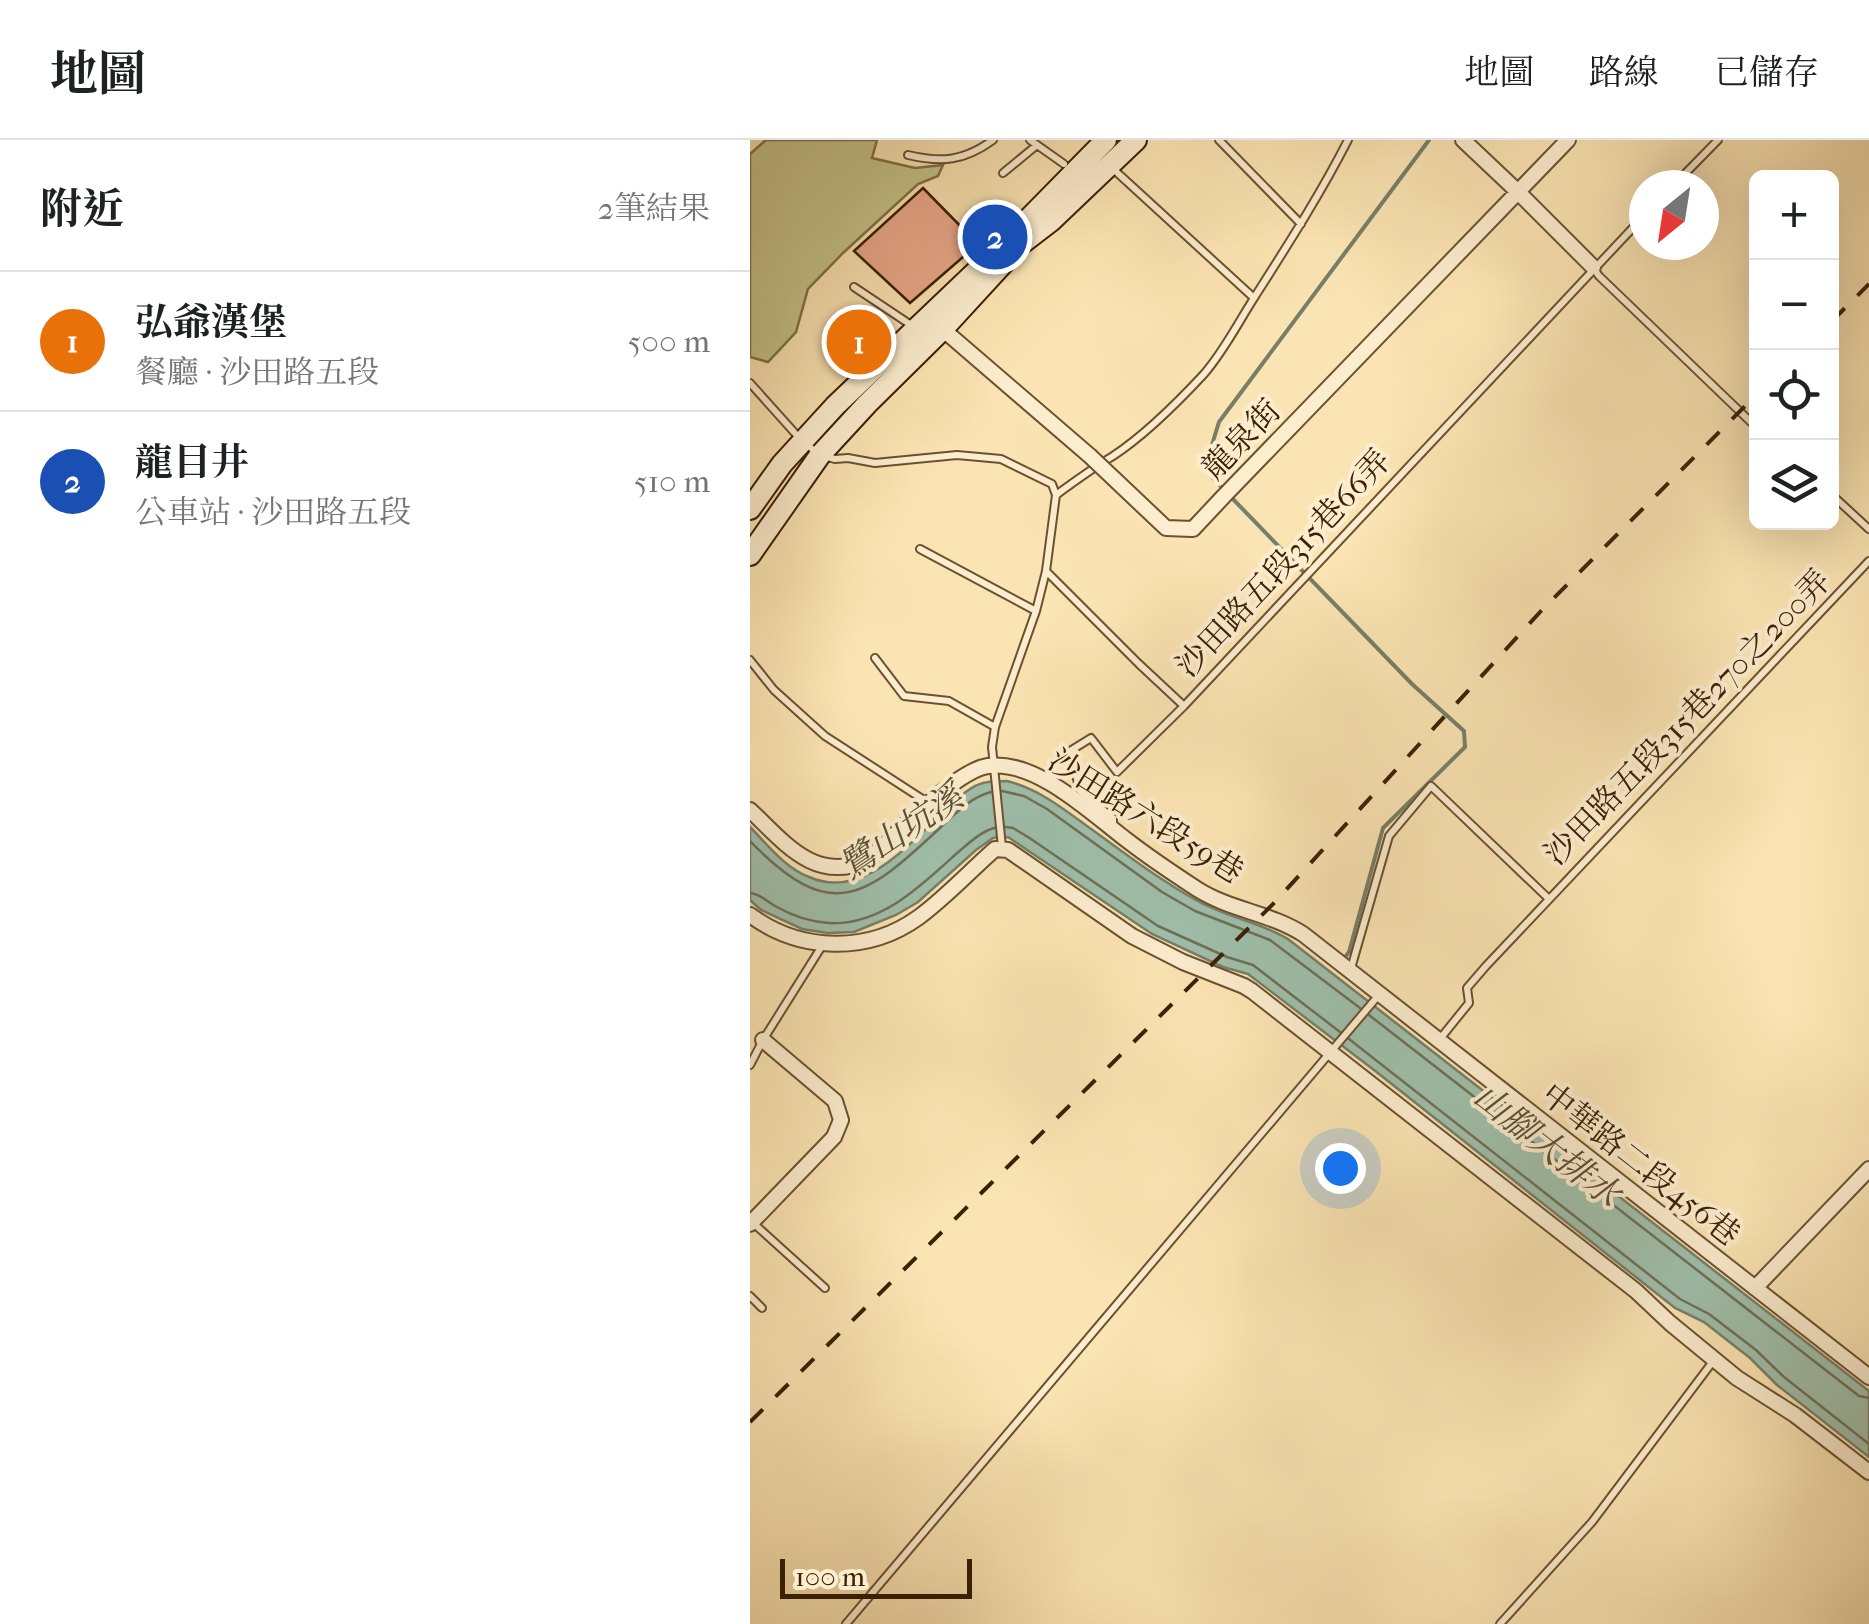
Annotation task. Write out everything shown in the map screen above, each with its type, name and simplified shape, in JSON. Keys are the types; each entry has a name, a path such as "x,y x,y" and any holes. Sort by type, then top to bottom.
{"street":[{"path":"750,555 820,455 929,324 1068,168 1106,140"},
{"path":"1110,166 1101,159 1115,140"},
{"path":"750,509 802,442 872,369 1051,221 1136,140"},
{"path":"1463,140 1594,268"},
{"name":"龍泉街","path":"929,324 1090,456 1166,528 1192,528 1568,140"},
{"path":"1021,244 1071,188 1068,168"},
{"name":"沙田路六段59巷","path":"750,810 800,856 817,865 856,865 868,860 958,780 983,766 1010,767 1049,782 1202,892 1293,928 1379,995"},
{"path":"750,915 786,935 823,945 868,940 918,918 995,850 1015,854 1132,936 1244,986 1636,1290 1737,1378 1796,1415 1869,1472"},
{"name":"中華路二段456巷","path":"1379,995 1869,1377"},
{"path":"751,1222 834,1136 841,1120 836,1101 763,1040"},
{"path":"1756,1288 1869,1169"}],"lane":[{"path":"908,156 934,162 960,158 993,140"},
{"path":"1219,140 1300,224"},
{"path":"1056,494 1165,413 1206,372 1286,250 1348,140"},
{"path":"1689,170 1718,140"},
{"path":"1004,172 1033,142 1068,168"},
{"path":"1110,166 1254,298"},
{"name":"沙田路五段315巷66弄","path":"1113,830 1114,818 1080,790 1070,751 1091,738 1116,772 1184,706 1629,232"},
{"path":"1594,268 1749,421"},
{"path":"854,286 929,324"},
{"path":"750,382 802,442 820,455 875,464 957,455 1001,458 1052,484 1056,494 1046,571 995,726 992,746 1002,849"},
{"path":"1839,501 1869,528"},
{"path":"920,549 1036,610"},
{"name":"沙田路五段315巷270之200弄","path":"1350,973 1389,836 1430,786 1549,898 1869,561"},
{"path":"1046,571 1184,706"},
{"path":"875,658 904,696 949,701 995,726"},
{"path":"750,660 774,690 812,725 928,804"},
{"path":"1438,1041 1469,1003 1468,988 1549,898"},
{"path":"750,1065 823,945"},
{"path":"846,1624 1379,995"},
{"path":"751,1222 825,1288"},
{"path":"750,1296 762,1308"},
{"path":"1500,1624 1592,1522 1714,1359"}],"shaded area":[{"path":"766,140 877,140 872,158 915,168 943,165 938,176 918,184 808,289 796,332 768,362 750,357 750,154"}],"water":[{"name":"山腳大排水","path":"1007,781 1049,799 1196,900 1288,939 1869,1391 1869,1457 1704,1322 1675,1308 1248,974 1223,967 1152,934 1008,837 993,838 976,850 918,902 854,932 802,929 761,910 750,900 750,827 800,873 829,882 848,881 884,865 972,788 986,782"}],"building":[{"path":"923,188 978,244 910,303 854,251"}],"waterway":[{"path":"1224,490 1213,478 1211,448 1219,422 1429,140"},
{"path":"1231,497 1412,684 1464,731 1465,747 1383,828 1349,952 1342,961"}],"railway":[{"path":"1839,314 1869,284"},
{"path":"750,1422 1274,903 1541,611 1749,402"}],"place":[{"name":"龍目井","path":"995,237"},
{"name":"弘爺漢堡","path":"859,342"}],"water label":[{"name":"鷺山坑溪","path":"901,831"}]}
